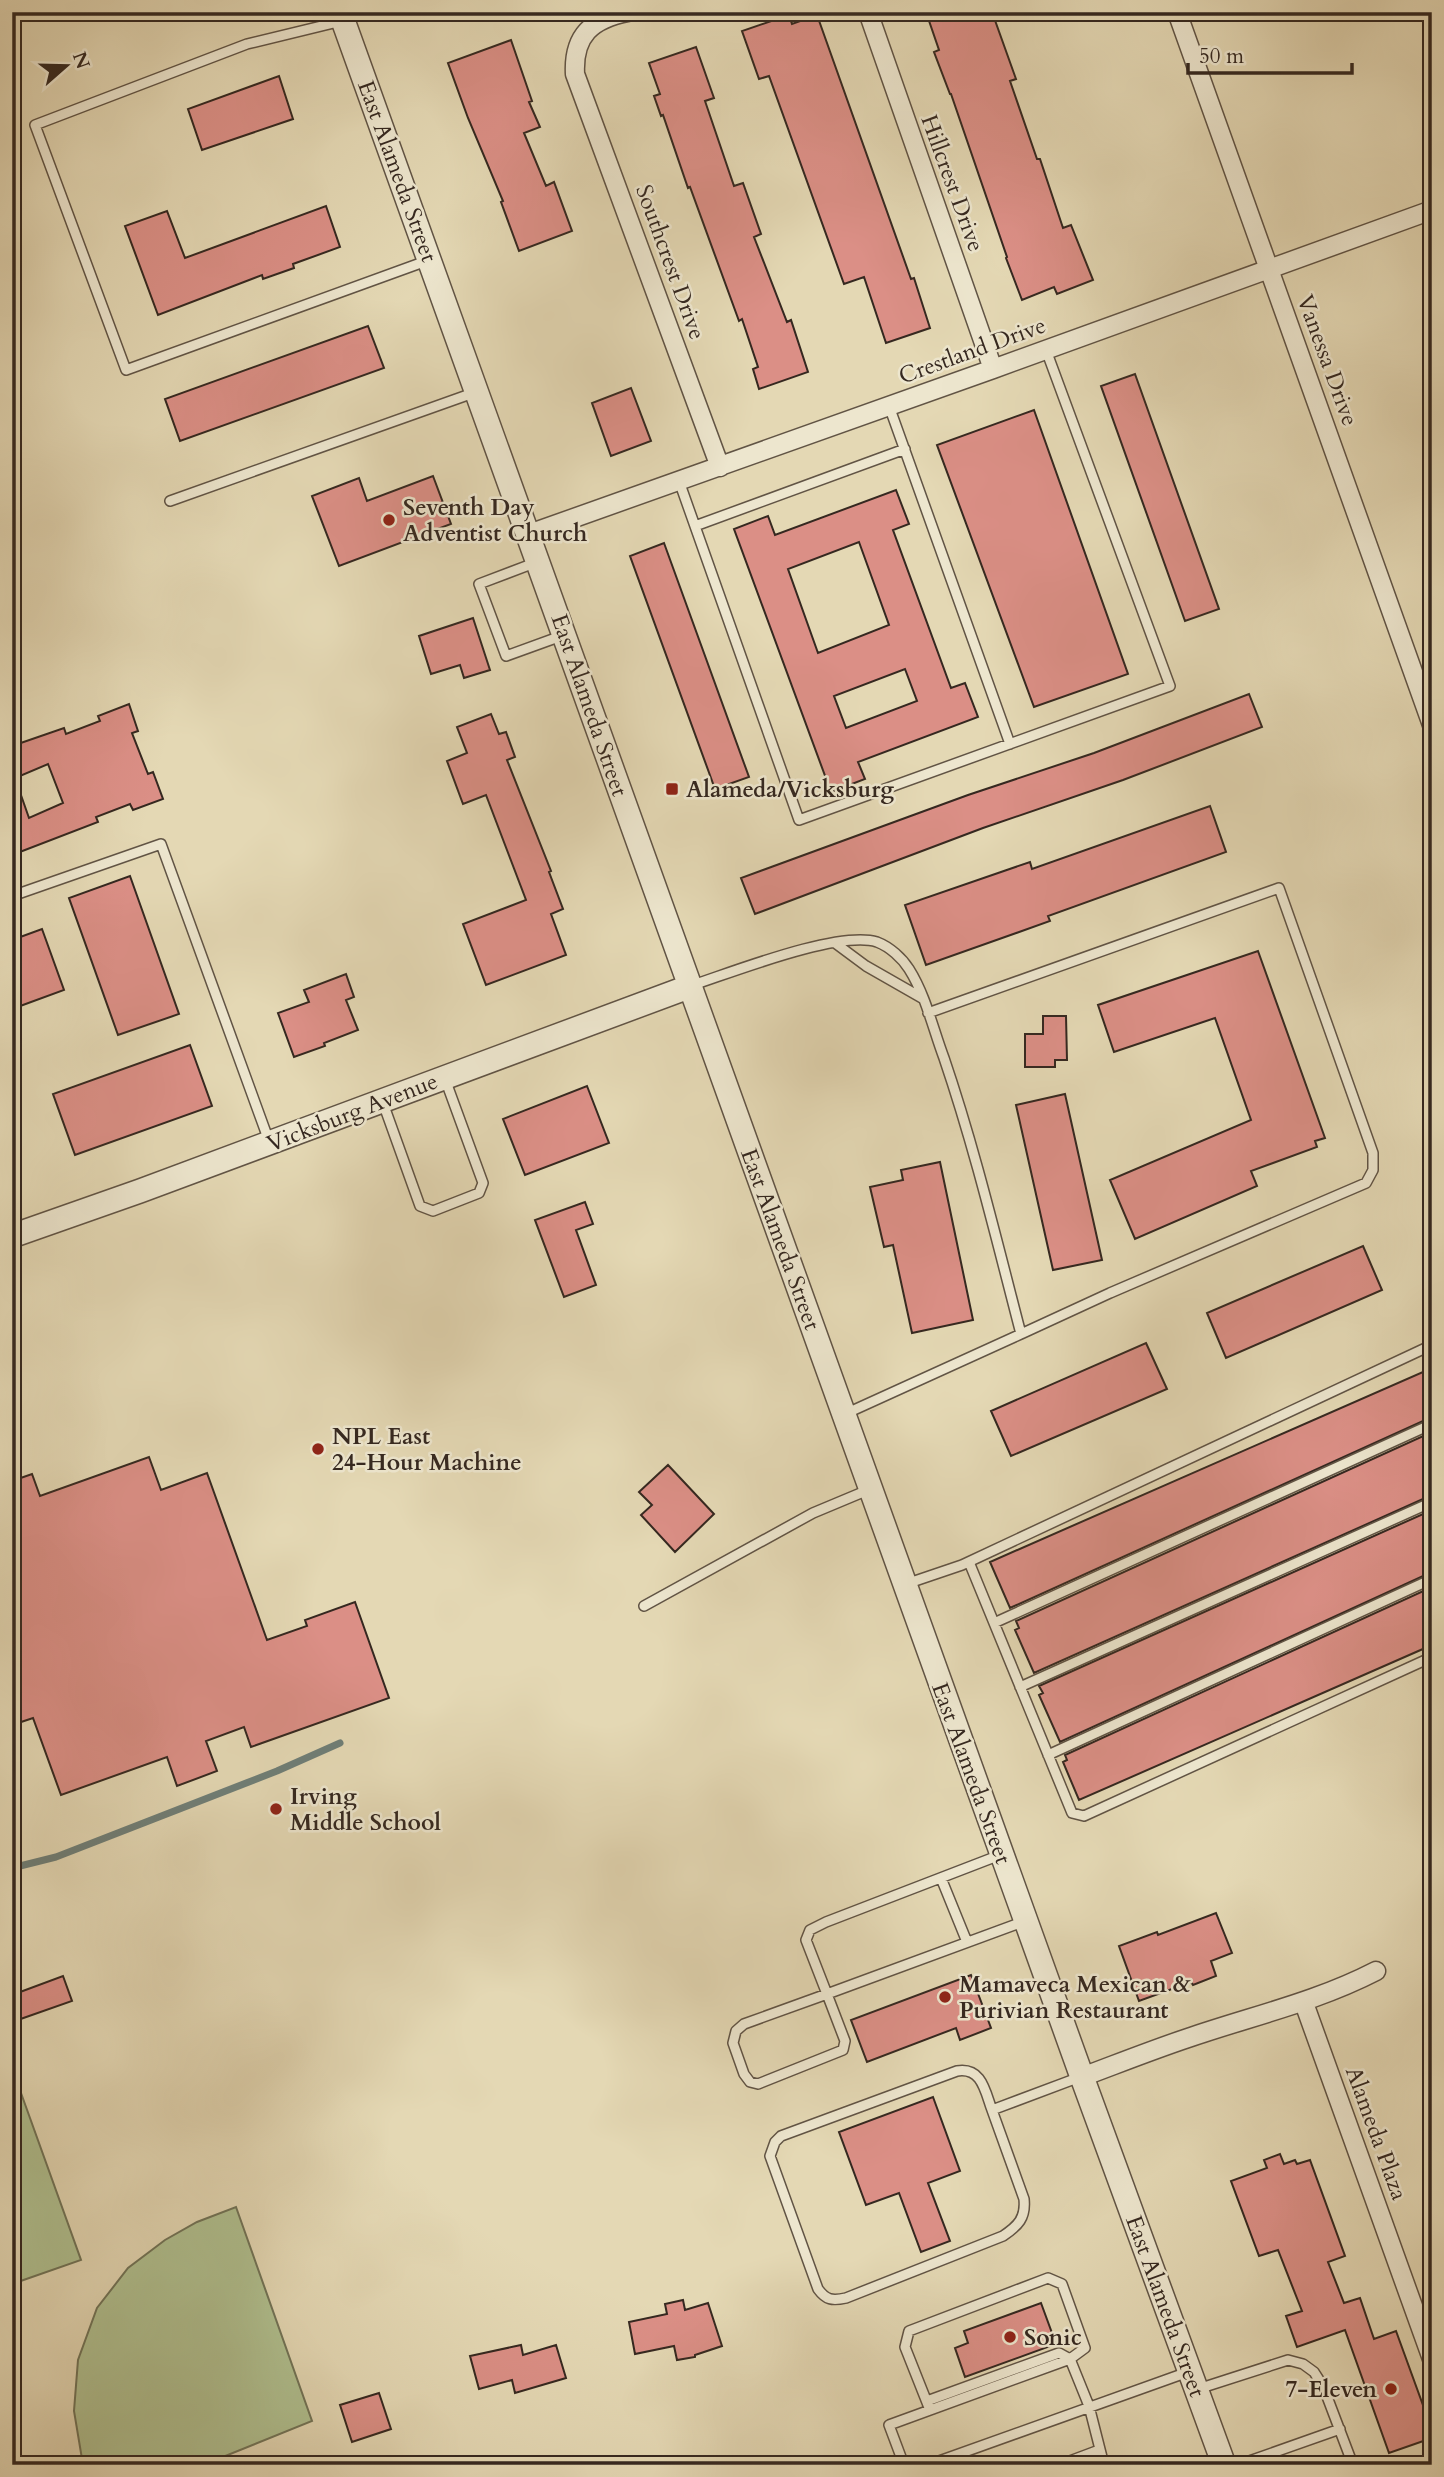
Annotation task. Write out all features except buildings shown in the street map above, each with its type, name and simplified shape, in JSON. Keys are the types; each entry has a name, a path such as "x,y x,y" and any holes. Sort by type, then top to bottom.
{"street":[{"name":"Southcrest Drive","path":"628,12 605,18 587,29 577,52 575,74 720,467"},
{"name":"Hillcrest Drive","path":"868,12 993,369"},
{"name":"Vanessa Drive","path":"1177,12 1432,725"},
{"name":"East Alameda Street","path":"342,17 904,1585 1224,2465"},
{"name":"Crestland Drive","path":"529,534 1432,211"},
{"name":"Vicksburg Avenue","path":"12,1236 691,986"},
{"path":"1082,2077 1189,2038 1343,1989 1377,1971"},
{"name":"Alameda Plaza","path":"1304,2003 1432,2360"}],"lane":[{"path":"342,17 247,44 36,125 125,369 431,260"},
{"path":"679,481 799,820 1170,686 1046,350"},
{"path":"170,501 477,392"},
{"path":"889,406 1010,744"},
{"path":"695,526 905,449"},
{"path":"538,561 480,584 506,656 565,635"},
{"path":"12,896 161,844 270,1143"},
{"path":"843,1415 1110,1293 1366,1183 1373,1170 1373,1153 1279,888 928,1013"},
{"path":"691,986 795,952 835,943 861,940 877,942 896,953 909,969 923,999 970,1137 1021,1334"},
{"path":"835,943 866,966 923,999"},
{"path":"382,1101 420,1206 433,1211 479,1193 483,1183 444,1077"},
{"path":"904,1585 969,1562 1432,1345"},
{"path":"994,1623 1432,1424"},
{"path":"644,1606 813,1513 870,1489"},
{"path":"1020,1687 1432,1502"},
{"path":"969,1562 1072,1813 1084,1816 1432,1657"},
{"path":"1048,1755 1432,1579"},
{"path":"1002,1855 810,1930 806,1940 827,1994 845,2041 843,2050 758,2084 750,2082 744,2074 733,2043 736,2031 744,2024 827,1994 967,1942 1026,1921"},
{"path":"941,1878 967,1942"},
{"path":"957,2071 968,2071 978,2076 992,2110 1024,2199 1025,2213 1018,2224 1003,2235 846,2298 834,2301 824,2298 818,2289 770,2156 775,2141 781,2136 957,2071"},
{"path":"992,2110 1082,2077"},
{"path":"904,2465 889,2426 928,2406 1070,2359 1085,2348 1062,2284 1048,2278 909,2331 905,2347 928,2406"},
{"path":"1070,2359 1089,2406 1104,2465"},
{"path":"928,2465 1089,2406 1288,2360 1303,2364 1314,2372 1323,2386 1353,2465"},
{"path":"1238,2465 1340,2429"},
{"path":"1059,2465 1099,2450"},
{"path":"962,2453 966,2465"}],"green space":[{"path":"12,2068 81,2260 12,2284"},
{"path":"236,2207 312,2421 203,2465 83,2465 74,2411 78,2360 97,2308 128,2268 165,2240 197,2222"}],"waterway":[{"path":"12,1868 56,1857 277,1771 340,1743"}],"place":[{"name":"Seventh Day Adventist Church","path":"389,520"},
{"name":"Alameda/Vicksburg","path":"672,789"},
{"name":"NPL East 24-Hour Machine","path":"318,1449"},
{"name":"Irving Middle School","path":"276,1809"},
{"name":"Mamaveca Mexican & Purivian Restaurant","path":"945,1997"},
{"name":"Sonic","path":"1010,2337"},
{"name":"7-Eleven","path":"1391,2389"}]}
